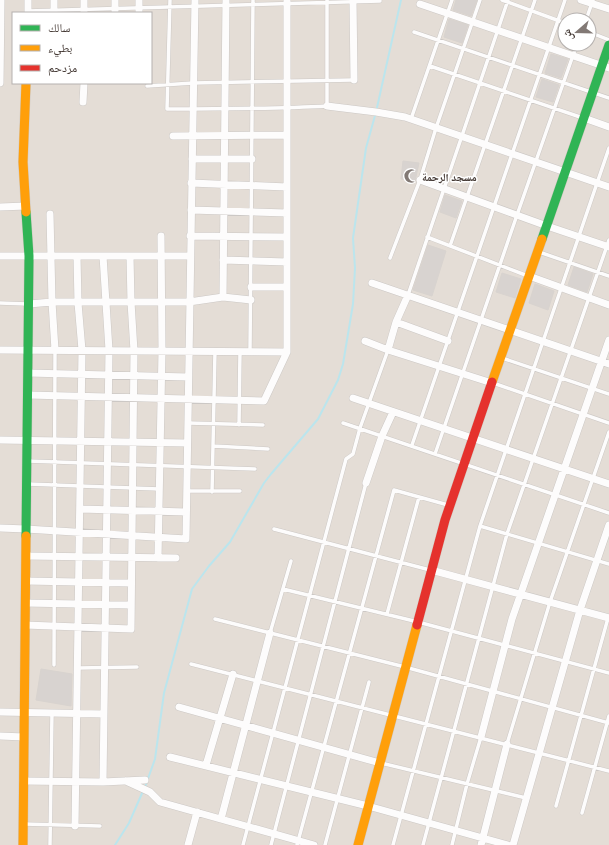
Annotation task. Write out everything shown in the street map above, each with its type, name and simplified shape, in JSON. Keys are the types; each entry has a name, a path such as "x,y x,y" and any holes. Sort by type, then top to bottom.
{"street":[{"path":"0,83 1,0"},
{"path":"28,0 28,12"},
{"path":"54,0 54,12"},
{"path":"84,0 84,11"},
{"path":"115,0 115,11"},
{"path":"581,0 592,2 609,9"},
{"path":"353,1 354,80"},
{"path":"28,395 264,401 287,352 287,2"},
{"path":"0,528 26,528 186,539 195,3"},
{"path":"223,297 226,3"},
{"path":"420,4 605,67"},
{"path":"358,845 431,570 450,506 593,92 605,67 609,45"},
{"path":"22,845 29,304 29,256 23,162 26,84"},
{"path":"83,102 84,84"},
{"path":"327,106 376,112 411,119 609,187"},
{"path":"584,118 609,127"},
{"path":"174,136 287,135"},
{"path":"192,160 252,160"},
{"path":"420,180 546,226 608,244"},
{"path":"191,183 287,187"},
{"path":"0,207 26,206"},
{"path":"191,210 287,213"},
{"path":"50,214 52,302 55,350"},
{"path":"158,558 162,351 162,236"},
{"path":"190,236 287,237"},
{"path":"0,256 190,256"},
{"path":"75,826 82,396 82,350 78,303 77,256"},
{"path":"103,256 109,350 103,782"},
{"path":"25,625 131,629 134,351 130,256"},
{"path":"223,260 287,262"},
{"path":"529,276 609,305"},
{"path":"372,284 605,363"},
{"path":"251,287 287,287"},
{"path":"388,350 396,322 408,295"},
{"path":"29,304 52,302 189,302 223,297 251,300"},
{"path":"396,322 448,341"},
{"path":"481,737 512,619 592,388 605,363 609,340"},
{"path":"365,341 388,350 492,383"},
{"path":"0,350 287,352"},
{"path":"28,373 188,377"},
{"path":"353,398 609,484"},
{"path":"366,483 382,436 393,412"},
{"path":"0,440 27,439 81,442 187,443"},
{"path":"80,509 186,512"},
{"path":"513,845 580,610 609,525"},
{"path":"26,556 176,558"},
{"path":"431,570 608,618"},
{"path":"26,581 131,582"},
{"path":"25,603 131,605"},
{"path":"221,819 270,633"},
{"path":"206,765 233,674"},
{"path":"179,707 380,763"},
{"path":"0,712 104,714"},
{"path":"0,736 24,737"},
{"path":"482,841 507,744"},
{"path":"170,757 368,806 455,830 482,841 508,845"},
{"path":"126,780 150,792 160,802 274,834 297,843 314,845"},
{"path":"23,781 103,782 145,780"},
{"path":"188,845 197,812"}],"lane":[{"path":"170,0 167,109 252,109 327,106 327,1"},
{"path":"411,119 452,0"},
{"path":"390,258 420,180 436,128 480,0"},
{"path":"502,0 557,21"},
{"path":"450,246 535,0"},
{"path":"561,12 565,0"},
{"path":"28,12 115,11 139,7 170,7 195,3 380,1"},
{"path":"408,295 508,1"},
{"path":"250,351 253,2"},
{"path":"589,12 592,2"},
{"path":"412,445 557,24"},
{"path":"414,32 609,98"},
{"path":"597,35 609,40"},
{"path":"435,454 574,52"},
{"path":"430,66 584,118"},
{"path":"147,86 193,83 354,80"},
{"path":"393,845 480,526 609,148"},
{"path":"427,237 529,276"},
{"path":"423,845 506,534 608,244"},
{"path":"538,251 609,276"},
{"path":"0,303 29,304"},
{"path":"54,665 55,350"},
{"path":"243,845 346,459 353,454 360,428 388,350"},
{"path":"212,492 214,351"},
{"path":"239,425 240,351"},
{"path":"501,357 609,394"},
{"path":"492,383 609,423"},
{"path":"187,423 263,425"},
{"path":"343,423 412,445 609,513"},
{"path":"507,744 550,602 609,432"},
{"path":"213,446 268,449"},
{"path":"27,461 255,469"},
{"path":"271,845 366,483"},
{"path":"27,484 159,490"},
{"path":"297,843 394,490 450,506"},
{"path":"186,491 240,491"},
{"path":"387,614 419,497"},
{"path":"480,526 609,564"},
{"path":"274,529 431,570"},
{"path":"270,633 291,561"},
{"path":"283,589 387,614 609,673"},
{"path":"556,806 608,618"},
{"path":"215,619 405,667 608,723"},
{"path":"191,664 393,714 609,771"},
{"path":"78,668 136,667"},
{"path":"325,845 369,682"},
{"path":"50,845 52,713"},
{"path":"582,813 609,716"},
{"path":"452,845 467,784 481,737"},
{"path":"380,763 527,798"},
{"path":"23,824 100,826"}],"shaded area":[{"path":"0,0 609,0 609,845 0,845"}],"building":[{"path":"456,0 477,0 471,16 453,10"},
{"path":"449,19 468,25 462,43 444,37"},
{"path":"551,54 568,59 561,78 545,73"},
{"path":"542,79 559,85 553,102 536,97"},
{"path":"403,161 419,163 415,181 401,179"},
{"path":"445,195 462,201 456,218 440,212"},
{"path":"428,245 446,251 432,296 413,290"},
{"path":"574,267 593,274 587,292 568,285"},
{"path":"502,273 521,279 515,298 496,292"},
{"path":"535,284 554,291 548,310 529,303"},
{"path":"41,669 72,674 71,706 36,700"}],"waterway":[{"path":"145,787 155,759 164,693 192,589 209,566 230,542 264,483 318,419 338,380 343,364 353,304 355,268 353,238 366,148 376,112 401,0"},
{"path":"115,845 129,823 143,791"}],"traffic: fast":[{"path":"542,239 609,45"},
{"path":"26,212 29,256 26,536"}],"traffic: slow":[{"path":"26,84 23,162 26,212"},
{"path":"492,382 542,239"},
{"path":"23,845 26,536"},
{"path":"358,845 417,625"}],"traffic: jam":[{"path":"417,625 445,520 492,382"}],"place":[{"name":"مسجد الرحمة","path":"411,176"}]}
